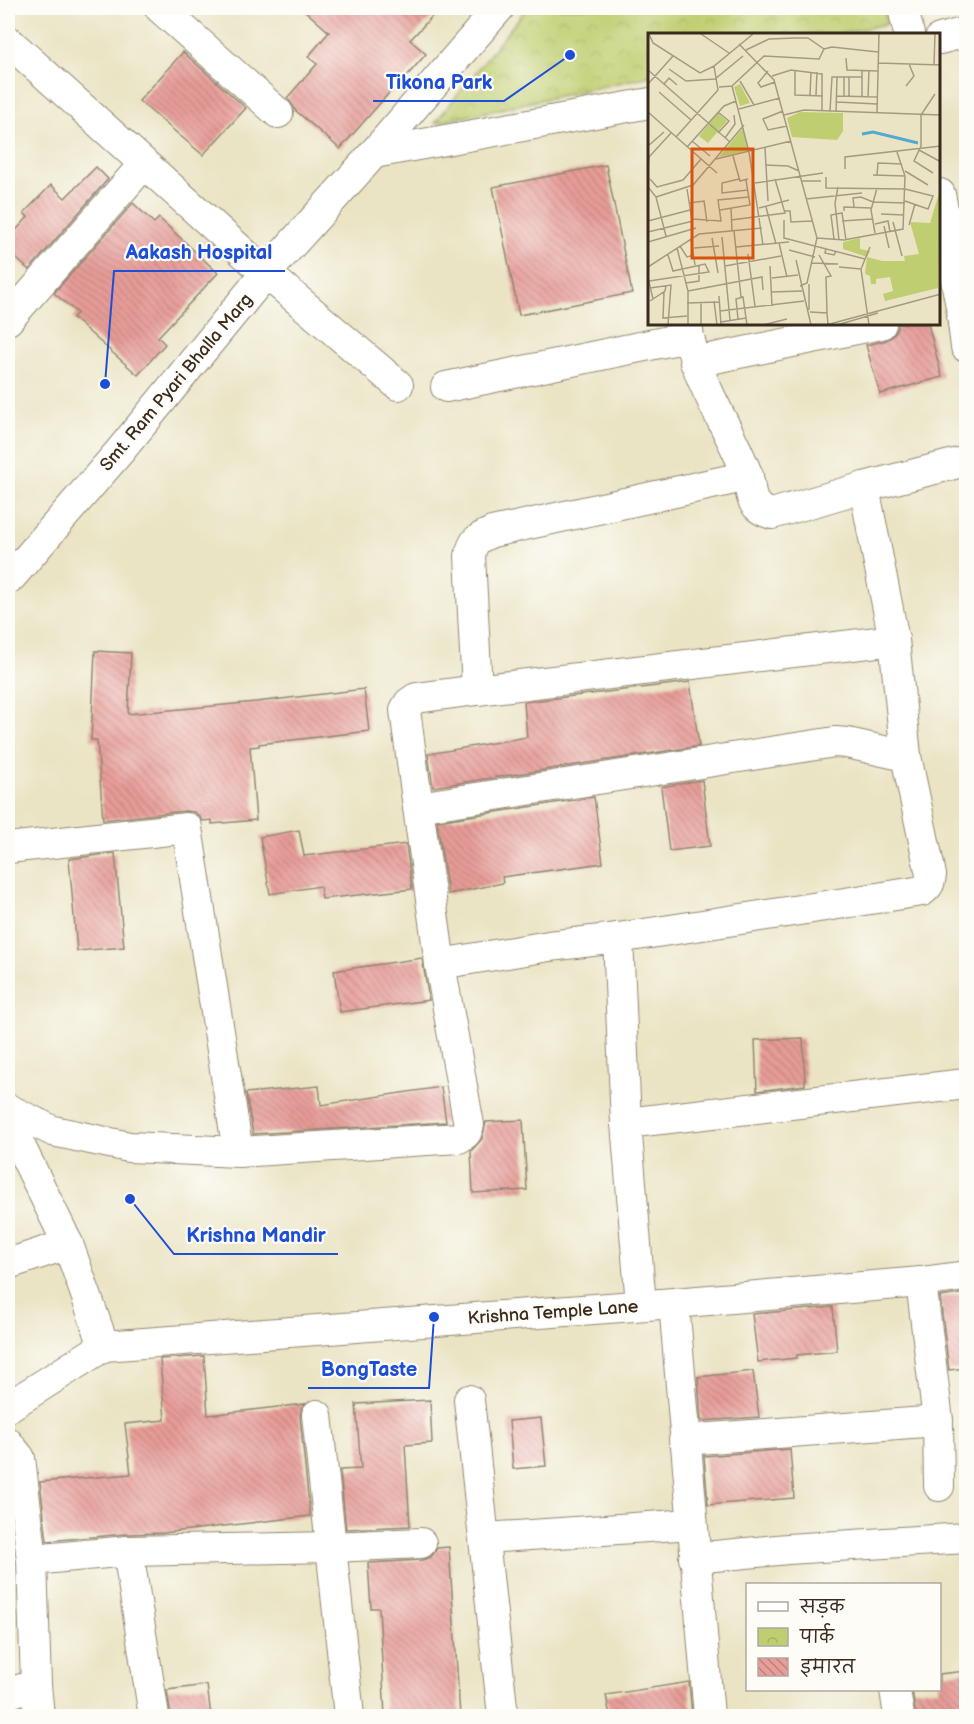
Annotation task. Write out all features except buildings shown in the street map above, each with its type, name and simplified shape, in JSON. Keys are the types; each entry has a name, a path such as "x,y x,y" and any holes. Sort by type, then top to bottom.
{"street":[{"path":"160,8 278,113"},
{"name":"Smt. Ram Pyari Bhalla Marg","path":"8,579 120,450 266,273 374,153 499,8"},
{"path":"903,8 909,33"},
{"path":"941,38 966,32"},
{"path":"8,41 266,273 398,385"},
{"path":"374,153 648,105"},
{"path":"8,320 144,164"},
{"path":"941,215 950,309 966,347"},
{"path":"446,387 690,341 859,326"},
{"path":"690,341 748,476 756,507 772,514 864,487 966,462"},
{"path":"477,690 470,556 472,546 479,537 492,532 748,476"},
{"path":"440,964 922,891 927,888 931,875 906,756 894,640 864,487"},
{"path":"8,1109 53,1131 129,1147 238,1152 463,1136 469,1125 440,964 405,710 409,703 416,698 477,690 894,640"},
{"path":"418,807 835,742 847,742 906,756"},
{"path":"8,848 187,828 238,1152"},
{"path":"618,938 626,1123 641,1305"},
{"path":"626,1123 966,1084"},
{"path":"8,1407 104,1346 68,1244 11,1136"},
{"path":"8,1264 68,1244"},
{"name":"Krishna Temple Lane","path":"104,1346 674,1303 921,1282 966,1276"},
{"path":"921,1282 938,1421 939,1486"},
{"path":"674,1303 709,1716"},
{"path":"469,1400 503,1716"},
{"path":"316,1415 350,1716"},
{"path":"684,1440 938,1421"},
{"path":"8,1443 20,1458 32,1560 39,1716"},
{"path":"484,1538 692,1524"},
{"path":"694,1557 966,1538"},
{"path":"32,1560 128,1551 421,1543"},
{"path":"128,1551 154,1716"},
{"path":"8,1693 36,1684"},
{"path":"895,1691 899,1716"}],"green space":[{"path":"527,8 883,8 887,24 843,33 648,33 648,76 435,123"}],"place":[{"name":"Tikona Park","path":"570,55"},
{"name":"Aakash Hospital","path":"105,384"},
{"name":"Krishna Mandir","path":"130,1199"},
{"name":"BongTaste","path":"434,1317"}]}
